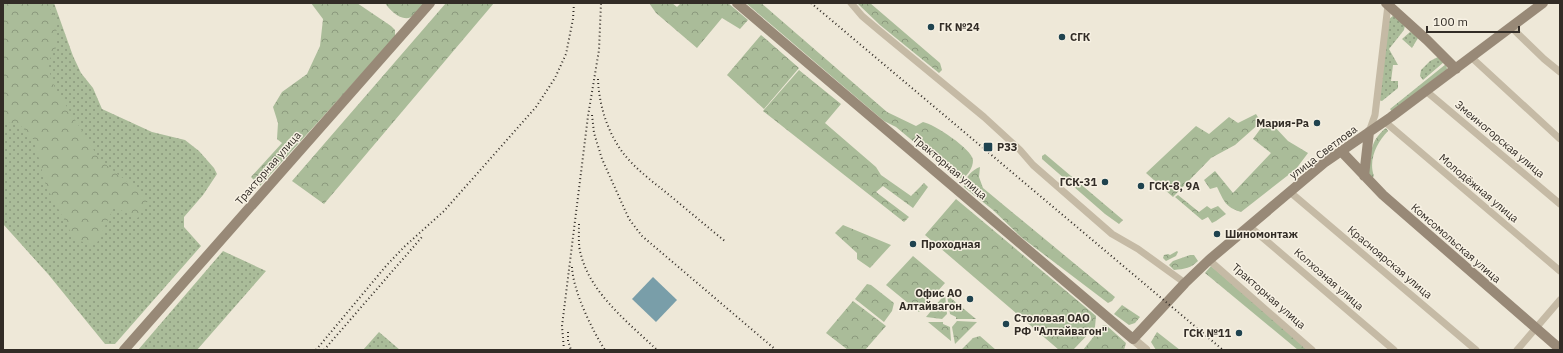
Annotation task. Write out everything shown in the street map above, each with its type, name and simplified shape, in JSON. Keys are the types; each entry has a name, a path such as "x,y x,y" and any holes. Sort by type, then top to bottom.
{"main road":[{"name":"Тракторная улица","path":"124,350 430,3"},
{"name":"Тракторная улица","path":"737,3 1133,339"},
{"name":"улица Светлова","path":"1133,339 1185,283 1249,226 1324,163 1384,122 1543,3"},
{"path":"1387,4 1427,40 1456,69"},
{"path":"1364,176 1369,132"},
{"name":"Комсомольская улица","path":"1341,151 1383,195 1560,349"}],"street":[{"path":"851,3 862,16 984,117 1020,150 1033,165 1112,234 1138,249 1185,283"},
{"path":"1369,132 1375,115 1387,4"},
{"path":"1511,27 1544,59 1560,72"},
{"path":"1471,57 1560,139"},
{"name":"Змеиногорская улица","path":"1426,91 1560,204"},
{"name":"Молодёжная улица","path":"1384,122 1560,271"},
{"name":"Красноярская улица","path":"1290,192 1476,350"},
{"name":"Колхозная улица","path":"1249,226 1394,350"},
{"name":"Тракторная улица","path":"1210,260 1312,350"},
{"path":"1517,350 1560,300"},
{"name":"Тракторная улица","path":"1133,339 1146,350"}],"green space":[{"path":"3,3 54,3 73,56 81,73 93,88 102,109 152,132 185,140 199,151 214,168 217,174 203,195 184,217 184,227 201,246 115,344 105,344 48,274 3,224"},
{"path":"3,3 47,3 56,19 57,46 47,64 54,86 100,160 149,199 138,218 114,207 96,245 75,240 46,186 34,140 19,124 3,122"},
{"path":"311,3 357,3 391,26 395,30 395,37 260,186 251,177 282,143 277,139 278,123 273,107 282,92 307,74 320,46 323,19"},
{"path":"385,3 424,3 415,15 404,18 400,17 389,9"},
{"path":"446,3 494,3 324,204 292,181"},
{"path":"649,3 672,3 677,7 681,3 728,3 748,20 740,29 722,18 697,48 656,13"},
{"path":"746,3 761,3 887,112 916,126 923,122 935,127 960,144 971,155 973,160 968,173 963,179 956,177 896,127 884,121"},
{"path":"857,3 870,3 940,63 942,70 939,73 880,25"},
{"path":"1394,15 1405,25 1404,30 1389,49 1398,65 1393,65 1391,81 1398,81 1398,88 1382,101 1378,100 1389,19"},
{"path":"1410,32 1418,38 1412,48 1402,39"},
{"path":"761,35 799,68 764,109 727,75"},
{"path":"1438,57 1444,62 1423,80 1420,76 1421,70 1430,61"},
{"path":"1446,64 1447,69 1392,112 1390,109"},
{"path":"799,70 841,104 825,123 876,167 881,175 911,196 924,183 928,187 913,208 883,186 876,192 909,217 904,222 763,111"},
{"path":"1256,114 1261,122 1235,145 1211,158 1173,197 1146,173 1196,126 1209,134 1229,117 1238,123"},
{"path":"1273,125 1288,141 1308,153 1296,169 1241,212 1231,208 1221,196 1217,187 1210,189 1204,180 1215,171 1233,193 1271,153 1253,139 1261,128"},
{"path":"1386,128 1388,131 1380,140 1373,158 1372,170 1374,176 1372,178 1368,174 1372,149 1377,138"},
{"path":"1045,154 1123,220 1119,224 1105,214 1042,159 1042,156"},
{"path":"980,167 979,177 983,188 1115,297 1112,301 1108,303 1021,237 993,210 964,187 965,181 969,175"},
{"path":"1178,195 1199,212 1207,206 1211,209 1218,206 1226,214 1212,223 1208,217 1202,220 1175,197"},
{"path":"956,199 1096,316 1095,327 1073,350 1059,350 925,235"},
{"path":"843,225 891,245 870,268 857,259 857,253 835,233"},
{"path":"223,251 266,271 197,350 138,350"},
{"path":"1177,251 1176,256 1166,261 1163,258 1164,255 1170,255"},
{"path":"1194,255 1198,261 1190,267 1174,270 1169,265 1173,261"},
{"path":"913,256 945,283 919,312 886,285"},
{"path":"1211,266 1309,350 1298,350 1205,273"},
{"path":"867,284 871,285 894,303 892,311 884,322 855,299"},
{"path":"945,294 947,314 942,319 926,317"},
{"path":"947,295 976,319 956,319 956,317 950,314"},
{"path":"853,301 886,326 865,350 848,350 826,333"},
{"path":"1122,305 1140,317 1135,323 1129,325 1114,314"},
{"path":"957,321 977,322 955,344 952,327"},
{"path":"928,322 943,322 943,324 950,327 951,341"},
{"path":"1103,325 1106,325 1126,343 1124,350 1083,350"},
{"path":"379,332 400,350 363,350"},
{"path":"1157,332 1180,350 1156,350 1151,342"},
{"path":"980,336 996,350 961,350 973,338"}],"water":[{"path":"653,277 677,300 656,322 632,299"}],"railway":[{"path":"316,350 386,266 404,247 444,211 536,107 555,78 566,54 573,19 574,3"},
{"path":"564,350 562,326 588,116 599,50 601,3"},
{"path":"811,3 1223,350"},
{"path":"598,79 602,108 608,127 623,153 647,177 726,242"},
{"path":"592,115 594,133 602,159 629,219 642,236 776,350"},
{"path":"579,224 580,251 586,269 593,282 612,307 657,350"},
{"path":"324,350 422,237"},
{"path":"572,267 579,299 594,332 605,350"},
{"path":"568,332 568,341 571,350"}],"place":[{"name":"ГК №24","path":"931,27"},
{"name":"СГК","path":"1062,37"},
{"name":"Мария-Ра","path":"1317,123"},
{"name":"РЗЗ","path":"988,147"},
{"name":"ГСК-31","path":"1105,182"},
{"name":"ГСК-8, 9А","path":"1141,186"},
{"name":"Шиномонтаж","path":"1217,234"},
{"name":"Проходная","path":"913,244"},
{"name":"Офис АО Алтайвагон","path":"970,299"},
{"name":"Столовая ОАО РФ \"Алтайвагон\"","path":"1006,324"},
{"name":"ГСК №11","path":"1239,333"}]}
